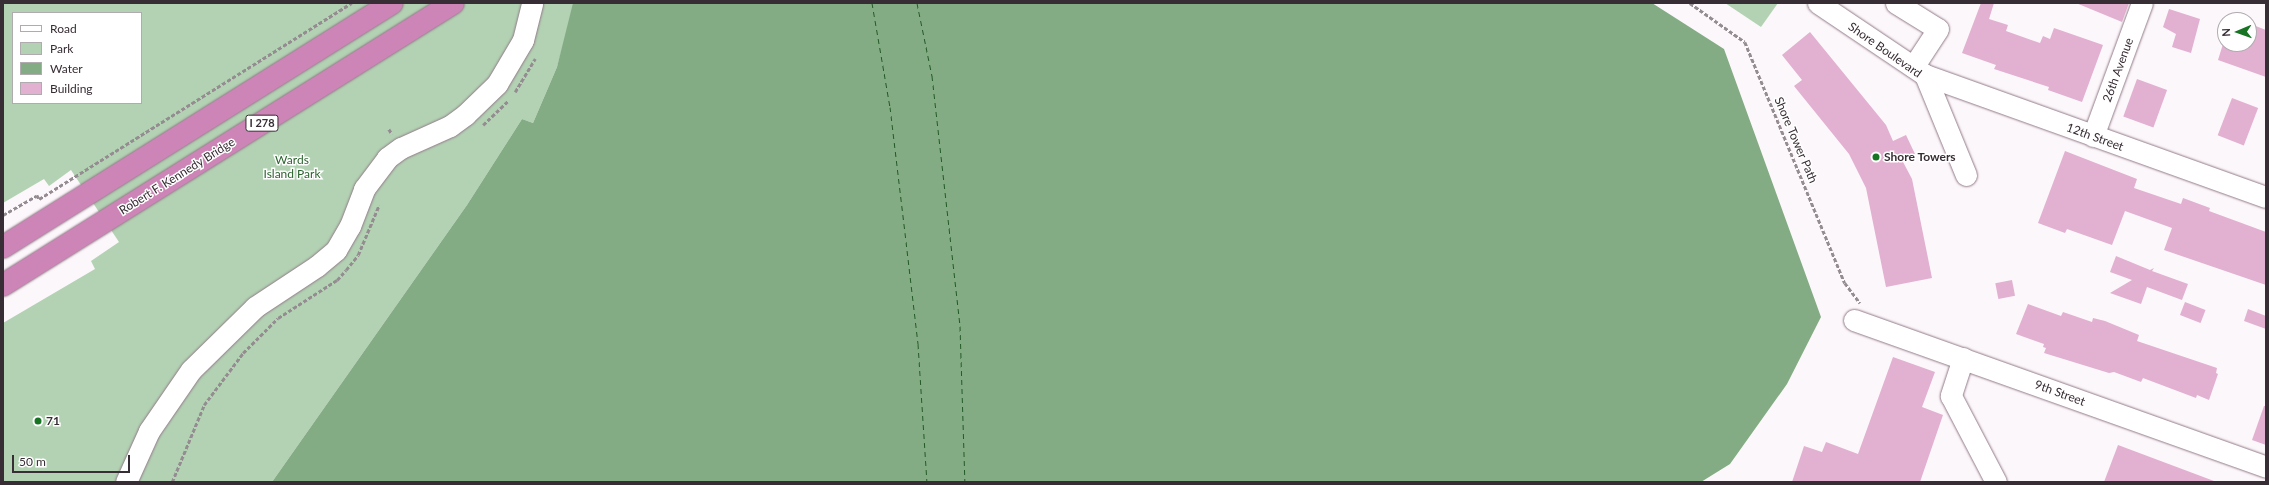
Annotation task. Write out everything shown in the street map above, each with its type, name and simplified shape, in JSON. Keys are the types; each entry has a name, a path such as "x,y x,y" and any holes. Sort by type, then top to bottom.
{"highway":[{"name":"I 278","path":"3,246 392,3"},
{"name":"Robert F. Kennedy Bridge","path":"3,285 453,3"}],"street":[{"path":"126,482 149,431 191,370 255,307 317,266 336,250 350,226 364,189 387,158 400,148 450,126 465,115 497,84 523,40 532,3"},
{"name":"Shore Boulevard","path":"1818,3 1919,71 1966,175"},
{"path":"1896,3 1938,29 1919,71"},
{"name":"26th Avenue","path":"2093,136 2142,3"},
{"name":"12th Street","path":"1919,71 2093,136 2266,197"},
{"name":"9th Street","path":"1857,312 1963,358 2266,467"},
{"path":"1963,358 1951,396 1996,481"}],"path":[{"path":"3,215 36,195 39,199 43,197 352,3"},
{"name":"Shore Tower Path","path":"1690,3 1745,42 1857,312"}],"green space":[{"name":"Wards Island Park","path":"3,3 573,3 574,7 557,67 533,123 522,119 467,205 272,482 3,482 3,323 95,269 91,261 119,242 71,170 49,186 44,179 3,203"},
{"path":"1725,3 1778,3 1761,27"}],"water":[{"path":"573,3 1652,3 1724,49 1821,317 1787,384 1730,464 1701,482 272,482 467,205 522,119 533,123 557,67"}],"building":[{"path":"1981,3 1994,3 1989,19 2008,25 2006,31 2040,43 2043,36 2050,39 2054,28 2103,45 2082,102 2048,90 2049,87 1994,69 1996,65 1962,53"},
{"path":"2076,3 2129,3 2122,22"},
{"path":"2169,9 2200,19 2191,53 2172,47 2176,34 2163,27"},
{"path":"2257,27 2266,30 2266,77 2218,60 2220,52 2257,52"},
{"name":"Shore Towers","path":"1810,32 1886,125 1893,141 1906,135 1915,154 1902,160 1912,179 1932,278 1886,287 1866,188 1849,154 1794,86 1802,80 1782,55"},
{"path":"2137,79 2167,90 2153,128 2123,117"},
{"path":"2232,98 2258,108 2244,145 2218,135"},
{"path":"2065,151 2137,179 2134,188 2181,204 2183,198 2210,208 2209,211 2266,232 2266,285 2164,250 2172,228 2125,211 2112,245 2067,229 2065,233 2038,223"},
{"path":"2116,256 2150,270 2154,268 2152,271 2188,284 2182,300 2147,287 2141,304 2110,293 2132,280 2110,272"},
{"path":"2012,280 2015,296 1998,299 1995,283"},
{"path":"2185,302 2206,310 2201,323 2180,315"},
{"path":"2028,304 2061,316 2063,312 2092,322 2093,318 2105,321 2139,335 2137,341 2217,368 2216,373 2218,374 2209,400 2197,395 2196,398 2143,378 2141,382 2114,372 2109,373 2044,353 2046,348 2043,347 2044,344 2016,334"},
{"path":"2248,309 2266,316 2266,329 2244,321"},
{"path":"1893,357 1935,372 1922,407 1943,415 1920,482 1792,482 1804,446 1822,452 1826,442 1858,454"},
{"path":"2264,406 2266,406 2266,445 2252,440"},
{"path":"2118,445 2214,481 2214,482 2104,482"}],"ferry route":[{"path":"872,3 890,107 918,344 927,482"},
{"path":"917,3 932,76 960,326 965,482"}],"place":[{"name":"Shore Towers","path":"1876,157"},
{"name":"71","path":"38,421"}]}
